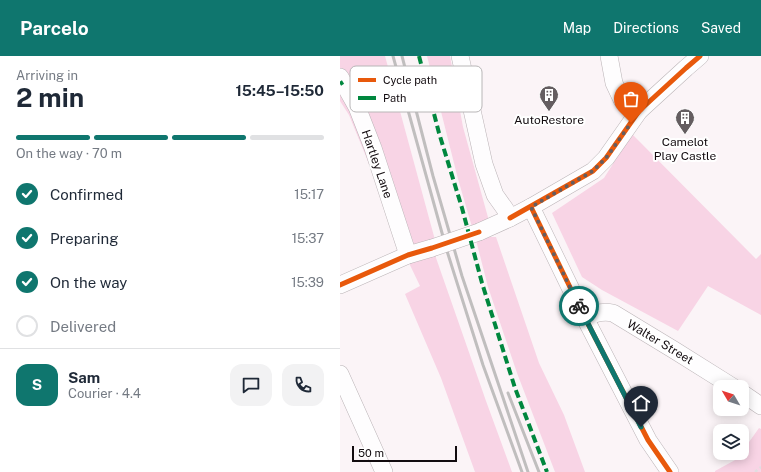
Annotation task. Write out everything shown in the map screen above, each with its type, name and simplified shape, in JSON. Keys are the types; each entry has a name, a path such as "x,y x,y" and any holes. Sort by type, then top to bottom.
{"street":[{"path":"460,56 462,66"},
{"path":"609,56 614,83 622,100 640,111"},
{"path":"340,285 408,255 479,232 531,207 593,171 606,158 640,111 700,56"},
{"name":"Hartley Lane","path":"340,76 350,94"},
{"name":"Hartley Lane","path":"359,112 373,148 408,255"},
{"path":"472,112 484,164 495,195 505,208 510,218"},
{"path":"531,207 585,318 648,440 670,472"},
{"name":"Walter Street","path":"585,318 596,313 613,313 722,380"},
{"path":"340,374 384,472"},
{"path":"749,398 761,406"}],"path":[{"path":"756,472 761,467"}],"shaded area":[{"path":"340,56 385,56 388,66 350,66 350,112 400,112 435,240 403,247 349,115 340,101"},
{"path":"427,56 450,56 452,66 430,66"},
{"path":"441,112 460,112 489,221 472,227"},
{"path":"632,134 756,259 761,254 761,315 708,286 678,331 602,290 582,277 552,213 604,178"},
{"path":"496,237 539,363 564,415 585,472 555,472 517,373 488,287 476,240"},
{"path":"435,255 512,472 475,472 441,378 405,294 420,286 409,263"},
{"path":"759,428 761,429 761,472 715,472 735,460 749,460 749,442"}],"railway":[{"path":"393,56 396,66"},
{"path":"402,56 405,66"},
{"path":"409,112 447,251 483,365 522,472"},
{"path":"416,112 462,276 528,472"},
{"path":"508,393 539,472"}],"marked path":[{"path":"419,56 422,66"},
{"path":"434,112 462,208 482,283 515,388 547,472"}],"cycle path":[{"path":"510,218 593,171 606,158 639,111 700,56"},
{"path":"531,207 585,318 648,440 670,472"},
{"path":"340,285 408,255 479,232"}],"way so far":[{"path":"579,306 531,207 593,171 606,158 631,123"}],"place":[{"name":"AutoRestore","path":"549,112"},
{"name":"Camelot Play Castle","path":"685,135"}],"route":[{"path":"579,306 641,427"}]}
